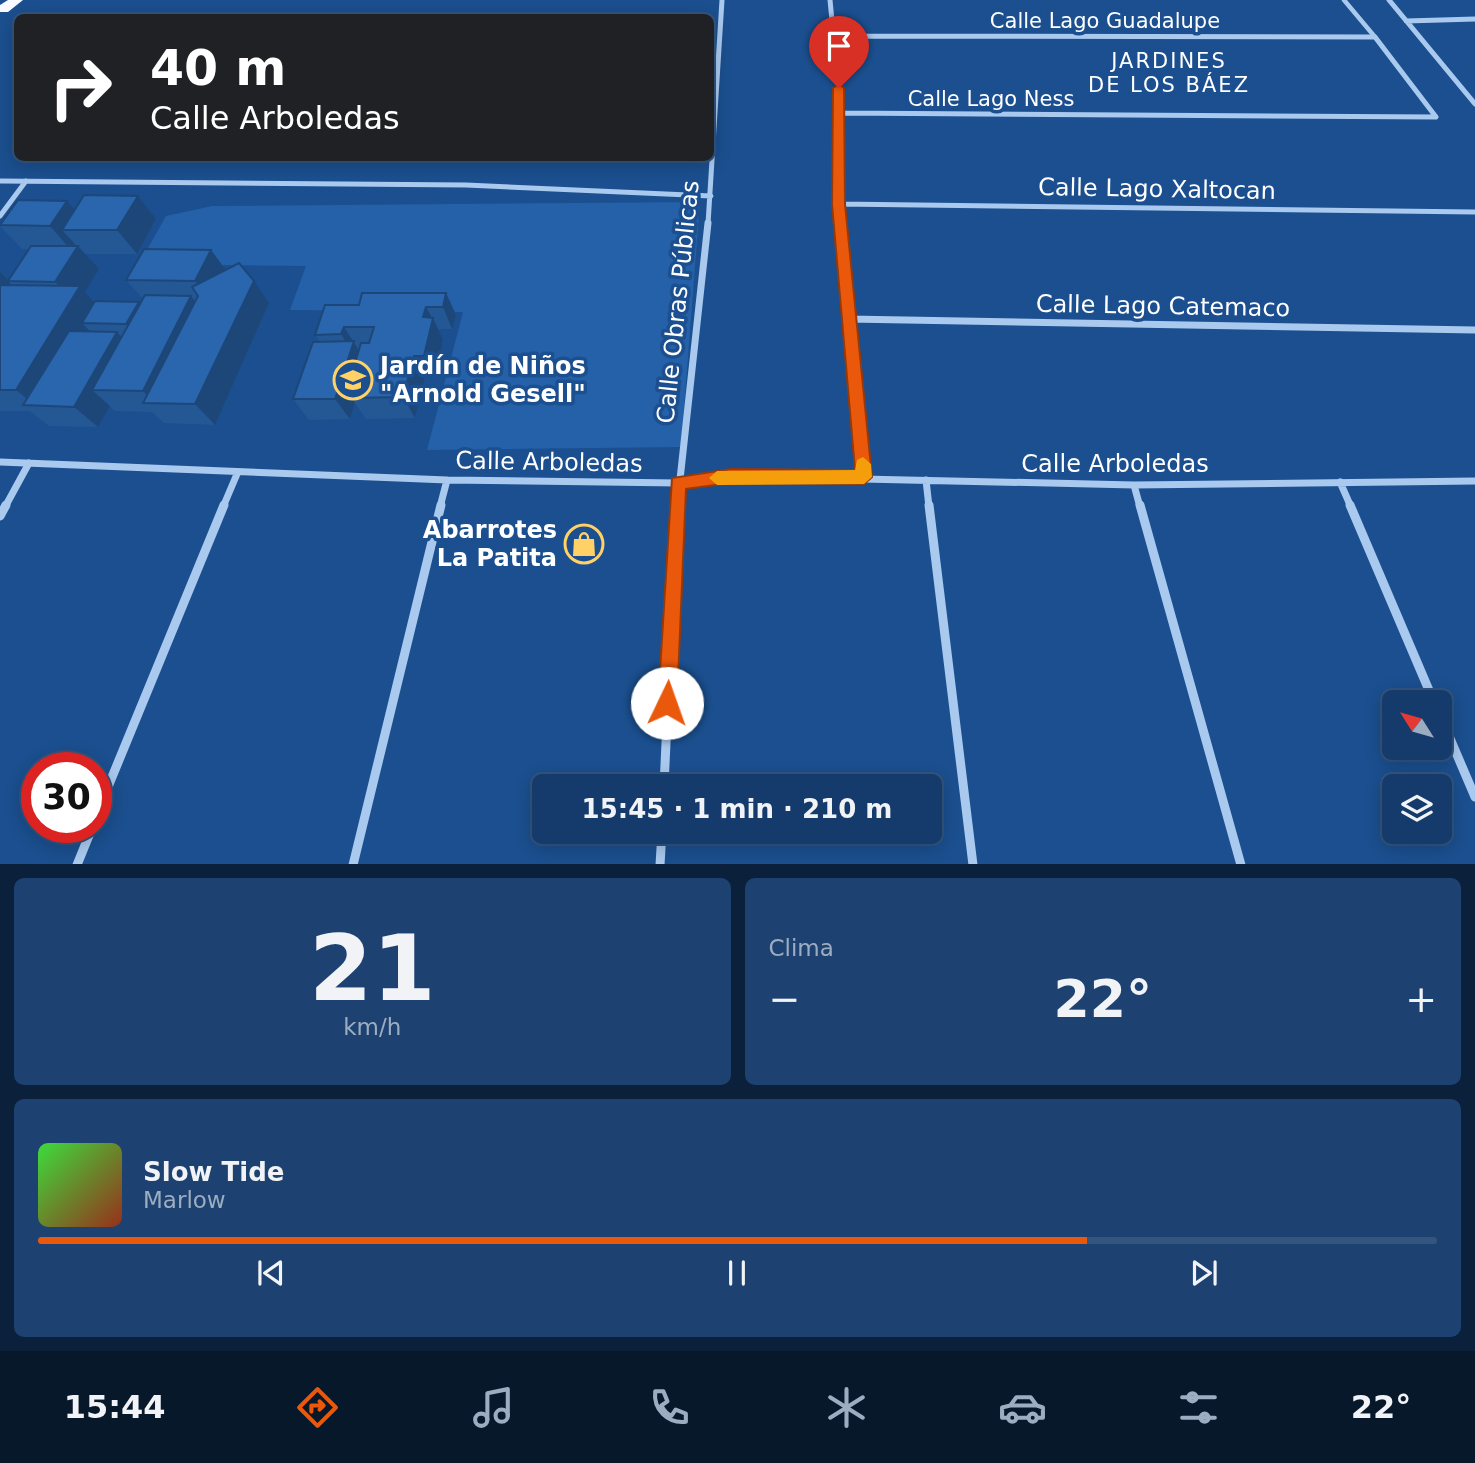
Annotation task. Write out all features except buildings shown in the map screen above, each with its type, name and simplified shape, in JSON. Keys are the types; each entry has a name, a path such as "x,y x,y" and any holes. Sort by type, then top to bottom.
{"highway":[{"path":"3,9 17,0"}],"street":[{"name":"Calle Obras Públicas","path":"714,143 722,0"},
{"path":"830,0 841,113 839,204 864,477"},
{"path":"1344,0 1375,37"},
{"path":"1389,0 1475,104"},
{"path":"1406,21 1475,19"},
{"name":"Calle Lago Guadalupe","path":"835,36 1375,37"},
{"name":"Calle Lago Ness","path":"841,113 1436,117 1375,37"},
{"name":"Calle Obras Públicas","path":"665,774 678,483 713,161"},
{"path":"0,181 466,185 711,196"},
{"path":"0,216 26,181"},
{"name":"Calle Lago Xaltocan","path":"839,204 1475,212"},
{"name":"Calle Lago Catemaco","path":"849,319 1475,330"},
{"name":"Calle Arboledas","path":"0,462 237,474 678,483 731,476 1134,485 1475,481"},
{"path":"0,516 29,463"},
{"path":"112,778 237,474"},
{"path":"353,864 447,480"},
{"path":"926,480 973,864"},
{"path":"1340,482 1429,690"},
{"path":"1134,485 1241,864"},
{"path":"1452,743 1475,797"},
{"path":"76,864 85,843"},
{"path":"660,864 661,844"}],"shaded area":[{"path":"700,202 681,447 427,450 463,312 290,310 306,266 139,264 166,216 212,206"}],"slow traffic":[{"path":"717,478 864,477 863,464"}],"place":[{"name":"Jardín de Niños \"Arnold Gesell\"","path":"353,380"},
{"name":"Abarrotes La Patita","path":"584,544"}],"district":[{"name":"JARDINES DE LOS BÁEZ","path":"1169,73"}],"route":[{"path":"667,703 678,483 731,476 864,477 839,204 839,88"}]}
